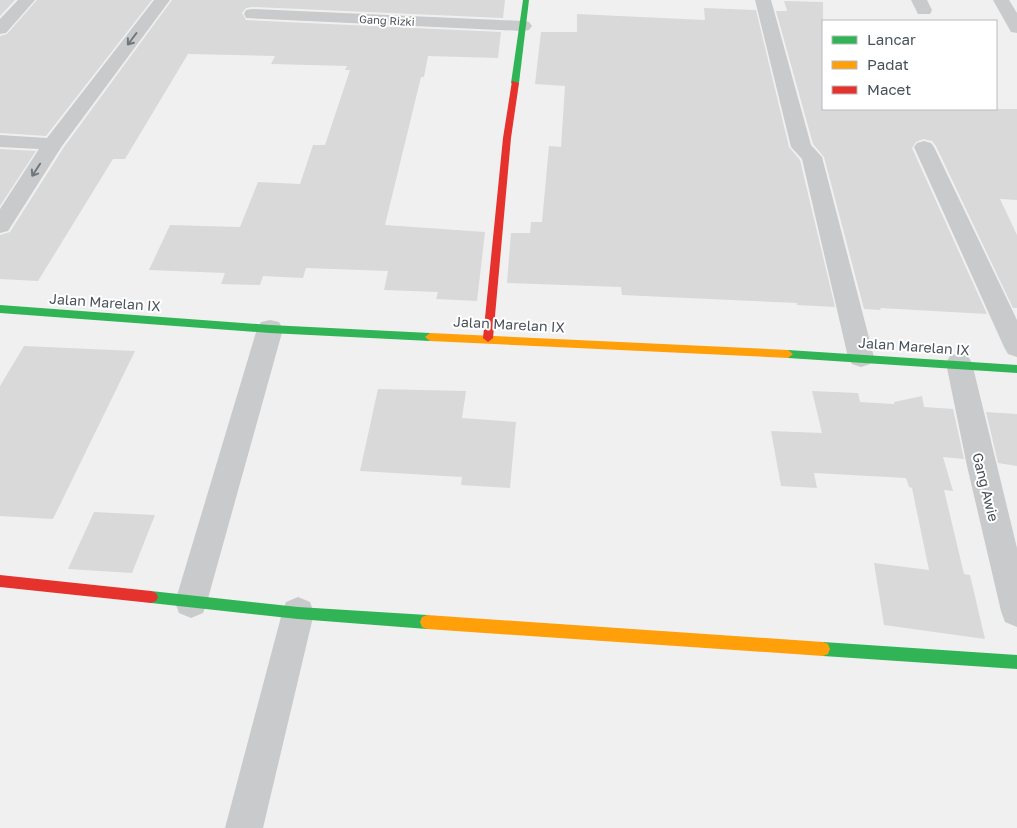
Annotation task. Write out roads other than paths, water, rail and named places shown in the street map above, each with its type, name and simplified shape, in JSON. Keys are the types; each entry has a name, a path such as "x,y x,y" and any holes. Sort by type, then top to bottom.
{"street":[{"path":"0,29 27,0"},
{"path":"0,226 45,143 141,0"},
{"path":"5,184 45,143 162,0"},
{"path":"488,338 507,138 526,0"},
{"path":"763,0 801,147 812,157 861,357"},
{"path":"1008,9 1017,28"},
{"name":"Gang Rizki","path":"252,14 523,26"},
{"path":"0,141 45,143"},
{"path":"924,147 1017,347"},
{"name":"Jalan Marelan IX","path":"0,309 270,329 861,357 1017,369"},
{"path":"192,602 270,329"},
{"name":"Gang Awie","path":"958,363 1017,611"},
{"path":"0,581 298,614 1017,662"},
{"path":"244,828 298,614"}]}
